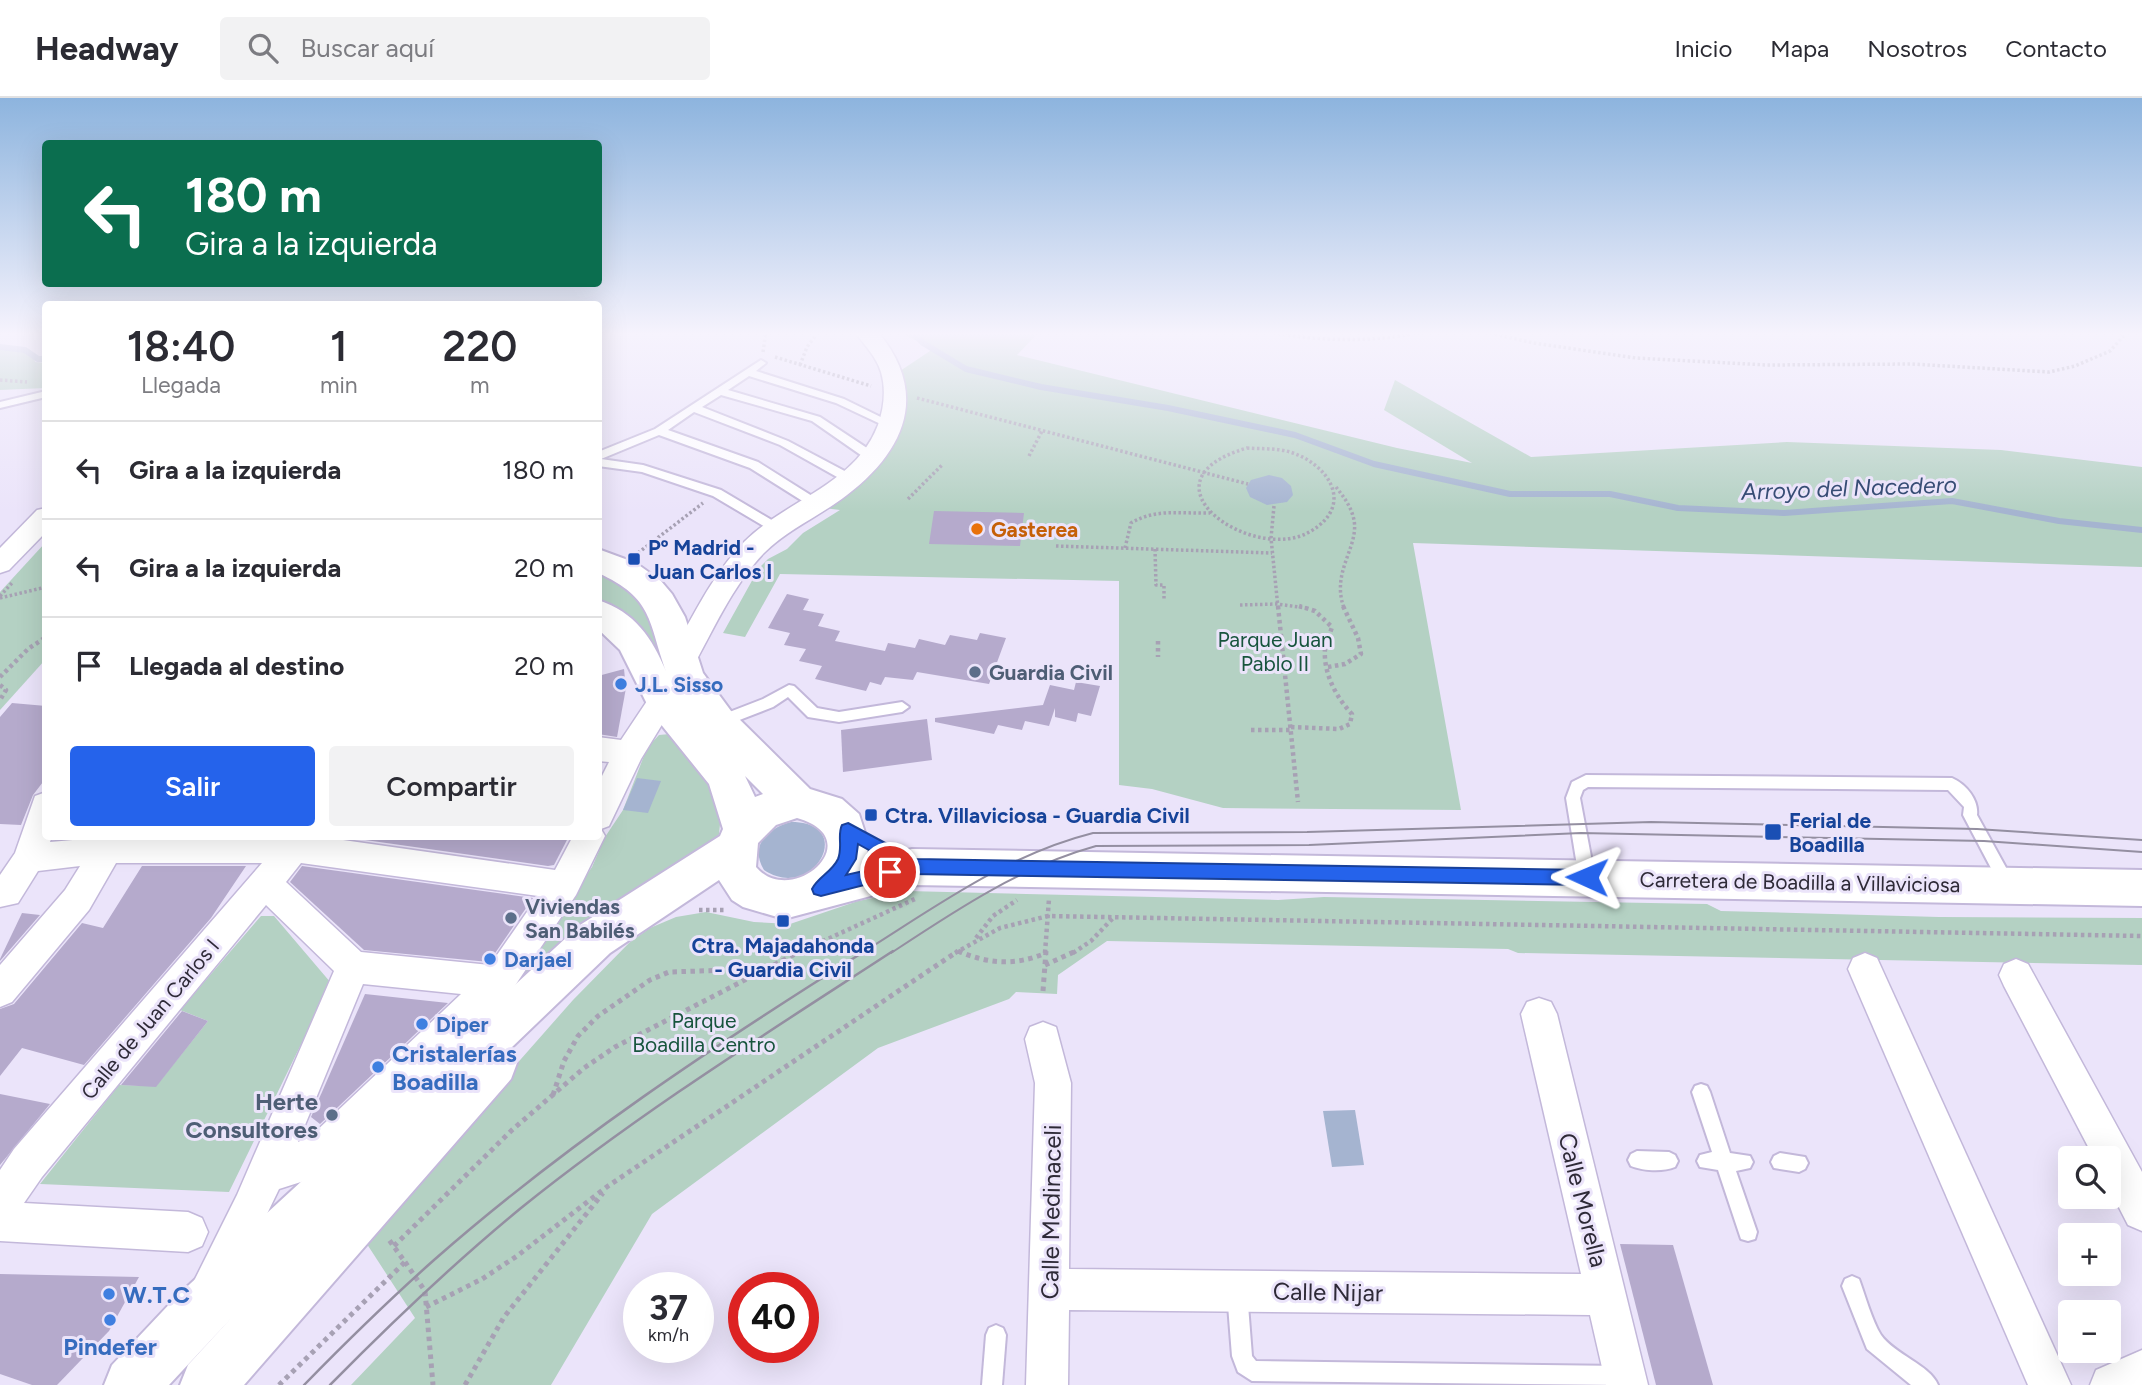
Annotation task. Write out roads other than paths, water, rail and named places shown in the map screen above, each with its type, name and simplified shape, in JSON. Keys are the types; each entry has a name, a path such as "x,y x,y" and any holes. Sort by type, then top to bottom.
{"street":[{"path":"681,663 733,573 752,551 776,528 850,479 872,457 891,425 897,392"},
{"path":"0,564 42,520"},
{"path":"602,562 621,569 646,585 669,615 681,663 691,685 717,722 797,802"},
{"path":"669,615 695,612 719,600"},
{"path":"132,1385 197,1314 253,1238 595,939 673,904 738,868 767,810 797,802 817,804 830,809 848,830 850,841 847,859 837,875 821,889 801,897 784,900 757,893 738,868 733,788 720,767 663,700 636,641 620,626 602,615"},
{"path":"602,809 629,753 663,700"},
{"path":"602,750 629,753"},
{"path":"0,893 6,893 29,858 42,817"},
{"name":"Carretera de Boadilla a Villaviciosa","path":"848,830 914,883"},
{"path":"265,1173 290,1167 324,1149 498,982 564,885 587,840"},
{"path":"29,858 107,850 299,843 564,885"},
{"name":"Calle de Juan Carlos I","path":"0,1204 28,1163 299,843"},
{"path":"0,991 77,900 107,850"},
{"name":"Carretera de Boadilla a Villaviciosa","path":"821,889 914,883 1587,877 2142,888"},
{"path":"265,883 352,968 498,982"},
{"path":"208,1385 376,1215 595,939"},
{"path":"253,1238 265,1173 352,968"},
{"path":"1865,969 2050,1385"},
{"path":"2016,975 2142,1211"},
{"name":"Calle Morella","path":"1539,1014 1583,1159 1606,1295 1626,1381"},
{"name":"Calle Medinaceli","path":"1044,1039 1053,1083 1047,1385"},
{"path":"253,1238 275,1256 291,1257 311,1246 334,1223 376,1215"},
{"path":"0,1221 188,1232"},
{"name":"Calle Nijar","path":"1050,1289 1606,1295"},
{"path":"2111,1385 2142,1371"}],"lane":[{"path":"602,454 659,431 718,392"},
{"path":"724,392 816,419 872,457"},
{"path":"812,392 840,401 891,425"},
{"path":"0,405 42,395"},
{"path":"693,408 785,443 850,479"},
{"path":"659,431 754,465 816,504"},
{"path":"602,463 643,469 717,493 776,528"},
{"path":"717,722 768,703 789,690 813,713 839,717 902,707"},
{"path":"1587,877 1573,798 1577,786 1586,781 1952,784 1971,805 1970,815 2010,887"},
{"path":"1701,1092 1715,1161 1748,1232"},
{"path":"1637,1160 1669,1161"},
{"path":"1715,1161 1744,1162"},
{"path":"1852,1286 1874,1342 1928,1385"},
{"path":"1237,1291 1242,1356 1245,1365 1252,1371 1626,1381"},
{"path":"992,1385 996,1335"}],"water":[{"path":"1269,475 1282,478 1291,486 1293,495 1287,502 1267,505 1250,497 1246,488 1251,480"},
{"path":"637,778 661,781 648,813 623,810"},
{"path":"791,822 811,825 822,834 825,846 821,858 812,869 798,876 782,877 764,870 760,861 760,845 768,833"},
{"path":"1355,1110 1364,1165 1332,1167 1323,1111"}],"waterway":[{"name":"Arroyo del Nacedero","path":"1072,392 1168,408 1295,435 1374,464 1510,494 1610,494 1678,508 1784,513 1952,501 2059,521 2142,530"}],"tram line":[{"path":"862,953 1001,868 1031,854 1093,833 1307,832 1651,822 1977,829 2142,840"},
{"path":"891,953 989,891 1041,866 1096,846 1309,845 1581,833 1984,841 2142,852"},
{"path":"304,1385 417,1275 536,1176 698,1059 865,951"},
{"path":"330,1385 447,1272 566,1173 704,1075 893,951"}],"place":[{"name":"Gasterea","path":"977,529"},
{"name":"Pº Madrid - Juan Carlos I","path":"634,559"},
{"name":"Guardia Civil","path":"975,672"},
{"name":"J.L. Sisso","path":"621,684"},
{"name":"Ctra. Villaviciosa - Guardia Civil","path":"871,815"},
{"name":"Ferial de Boadilla","path":"1773,832"},
{"name":"Viviendas San Babilés","path":"511,918"},
{"name":"Ctra. Majadahonda - Guardia Civil","path":"783,921"},
{"name":"Darjael","path":"490,959"},
{"name":"Diper","path":"422,1024"},
{"name":"Cristalerías Boadilla","path":"378,1067"},
{"name":"Herte Consultores","path":"332,1115"},
{"name":"W.T.C","path":"109,1294"},
{"name":"Pindefer","path":"110,1320"}],"park label":[{"name":"Parque Juan Pablo II","path":"1275,651"},
{"name":"Parque Boadilla Centro","path":"704,1032"}]}
